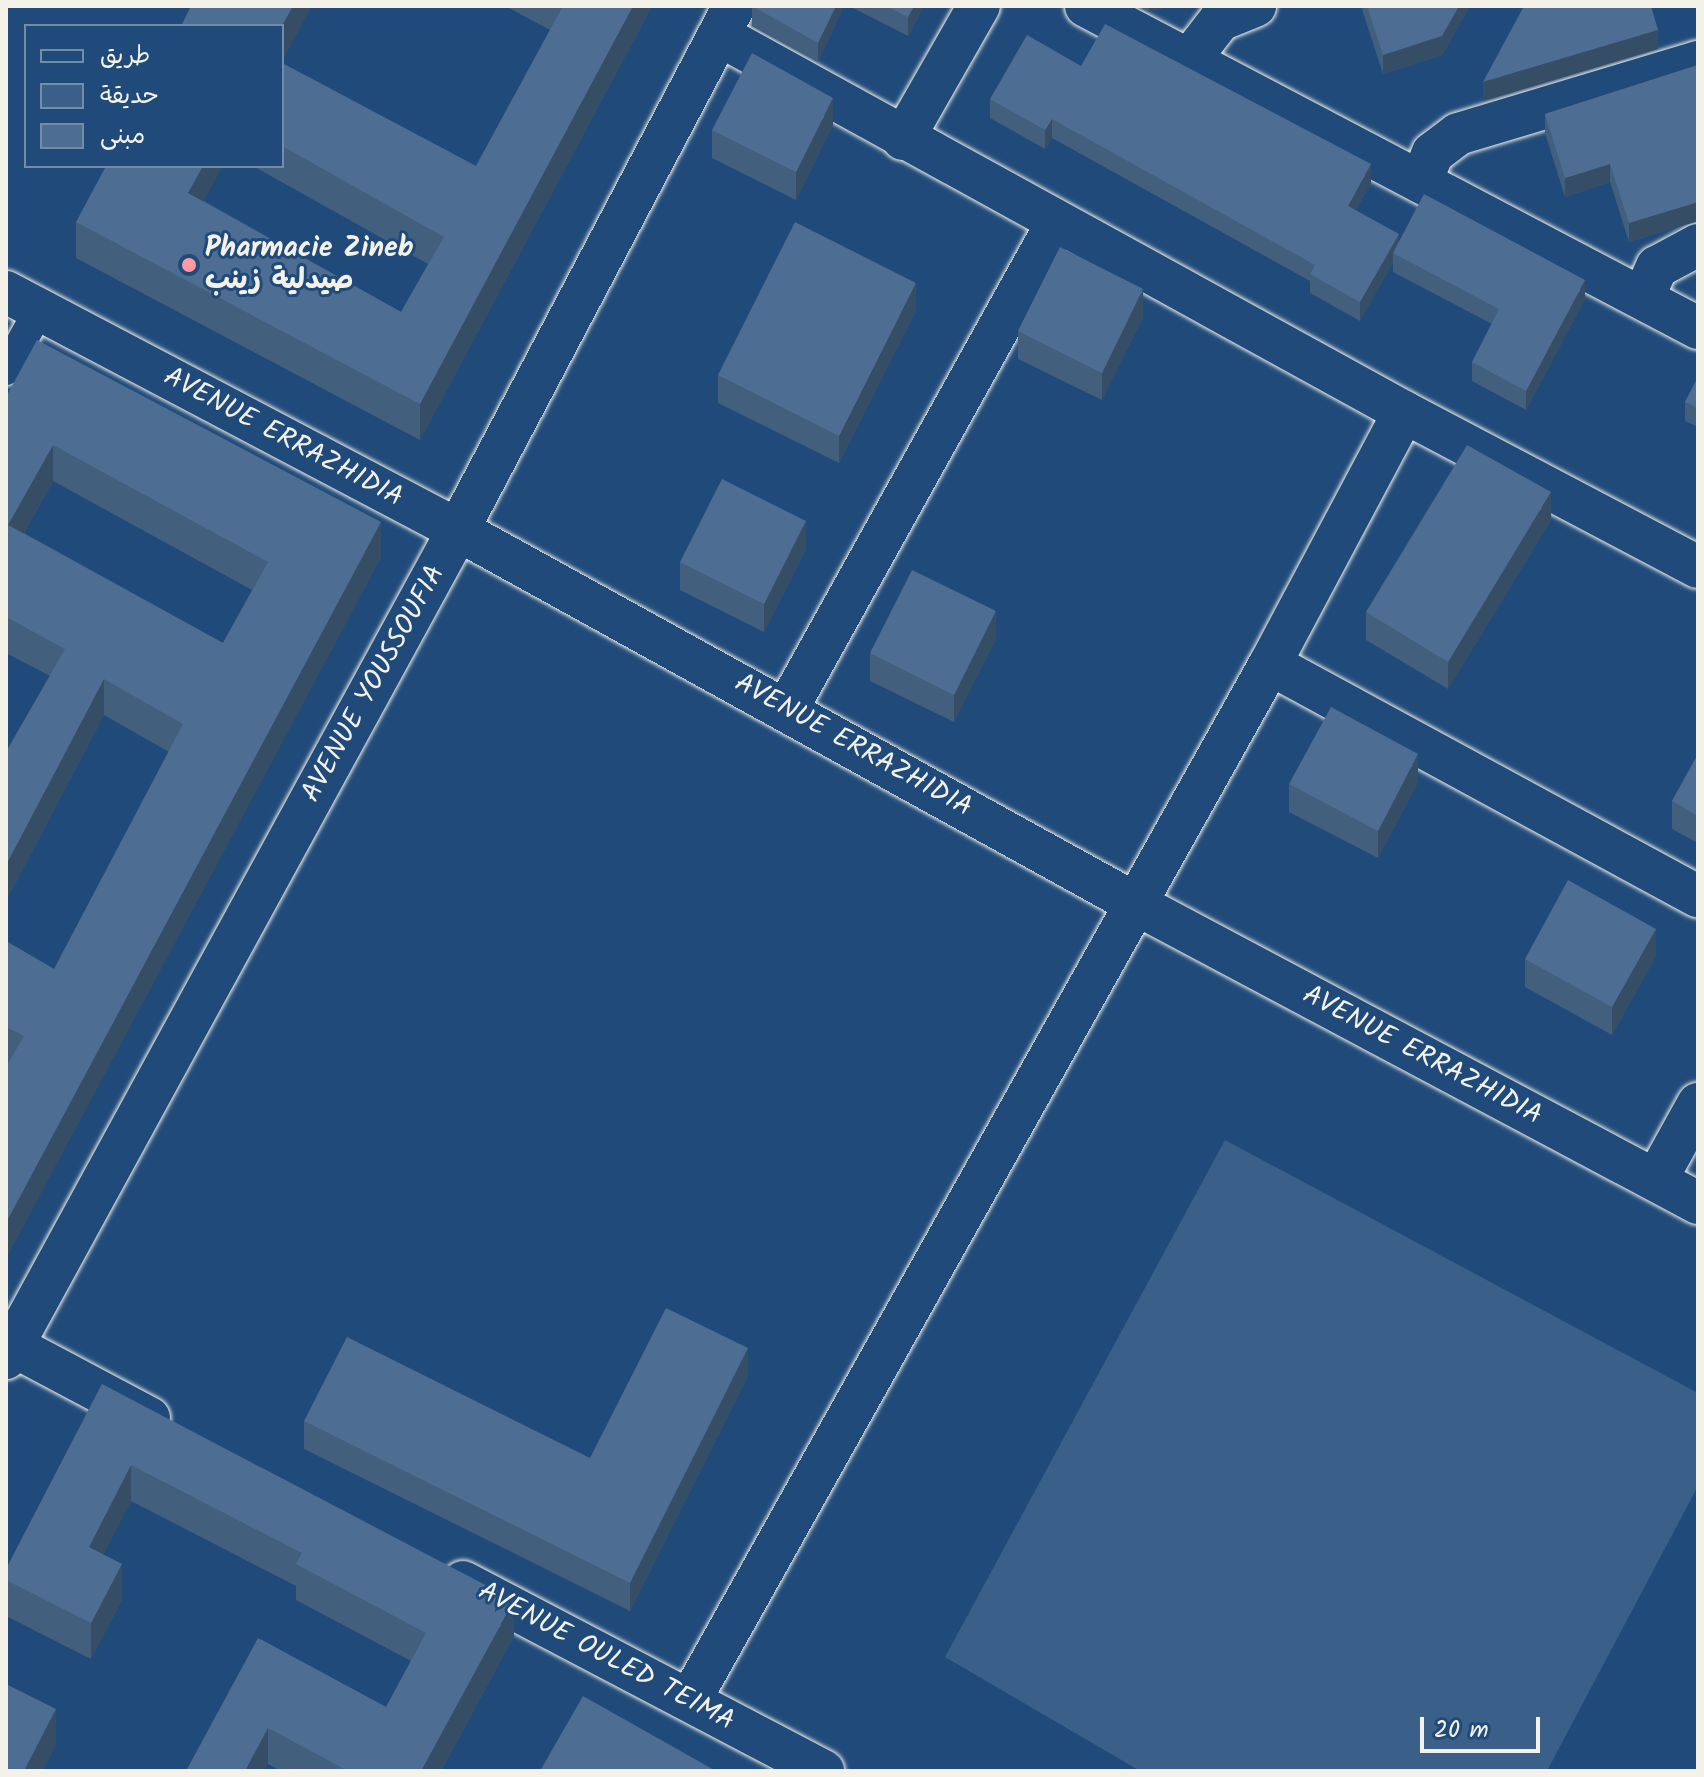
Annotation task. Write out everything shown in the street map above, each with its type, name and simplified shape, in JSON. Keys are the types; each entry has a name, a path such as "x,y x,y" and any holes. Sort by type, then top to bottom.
{"street":[{"path":"903,139 979,6"},
{"path":"1086,6 1698,328"},
{"path":"1189,60 1220,20 1255,6"},
{"path":"726,20 903,139 1404,412 1698,567"},
{"name":"AVENUE YOUSSOUFIA","path":"8,1349 458,530 726,20"},
{"path":"1421,182 1433,153 1458,134 1698,62"},
{"path":"787,709 1057,223"},
{"path":"1643,298 1657,267 1698,245"},
{"path":"6,370 23,301"},
{"name":"AVENUE ERRAZHIDIA","path":"23,301 458,530 1136,904 1698,1203"},
{"path":"690,1700 1270,664 1404,412"},
{"path":"1270,664 1698,896"},
{"path":"1656,1180 1698,1104"},
{"path":"8,1349 181,1434"},
{"name":"AVENUE OULED TEIMA","path":"434,1566 823,1771"}],"green space":[{"path":"1225,1140 1698,1393 1698,1486 1547,1771 1140,1771 945,1657"}],"building":[{"path":"191,6 293,6 283,24 182,24"},
{"path":"563,6 633,6 420,404 76,222 105,168 202,168 188,193 401,312 444,237 284,147 284,64 476,166"},
{"path":"752,6 836,6 818,43"},
{"path":"886,6 914,6 908,17"},
{"path":"1367,6 1459,6 1442,36 1383,55"},
{"path":"1524,6 1651,6 1658,30 1483,82"},
{"path":"1105,24 1371,164 1348,206 1399,234 1360,302 1310,274 1315,265 1052,119 1045,130 990,99 1027,35 1081,66"},
{"path":"752,53 833,98 796,172 712,130"},
{"path":"1698,65 1698,202 1629,223 1610,164 1565,178 1545,114"},
{"path":"1424,194 1585,280 1526,391 1472,362 1499,309 1393,253"},
{"path":"795,222 916,283 839,436 718,375"},
{"path":"1060,247 1143,289 1102,373 1018,331"},
{"path":"37,340 381,522 6,1223 6,1067 24,1036 6,1027 6,941 54,969 183,724 104,679 6,865 6,752 65,649 6,617 6,397","holes":["53,445 268,562 223,643 8,525"]},
{"path":"1698,377 1698,408 1685,402"},
{"path":"1467,445 1551,492 1448,662 1366,612"},
{"path":"722,479 806,521 764,604 680,562"},
{"path":"912,570 996,611 954,695 870,653"},
{"path":"1331,707 1418,754 1378,831 1289,784"},
{"path":"1698,754 1698,816 1672,801"},
{"path":"1568,880 1656,929 1612,1007 1525,959"},
{"path":"666,1308 748,1348 630,1583 304,1421 347,1337 590,1458"},
{"path":"102,1384 514,1600 421,1771 348,1771 268,1728 245,1771 186,1771 258,1638 386,1707 426,1633 296,1564 302,1553 131,1465 89,1547 122,1564 91,1623 6,1580 6,1569"},
{"path":"6,1684 56,1709 24,1771 6,1768"},
{"path":"583,1696 716,1771 540,1771"}],"place":[{"name":"Pharmacie Zineb صيدلية زينب","path":"189,265"}]}
